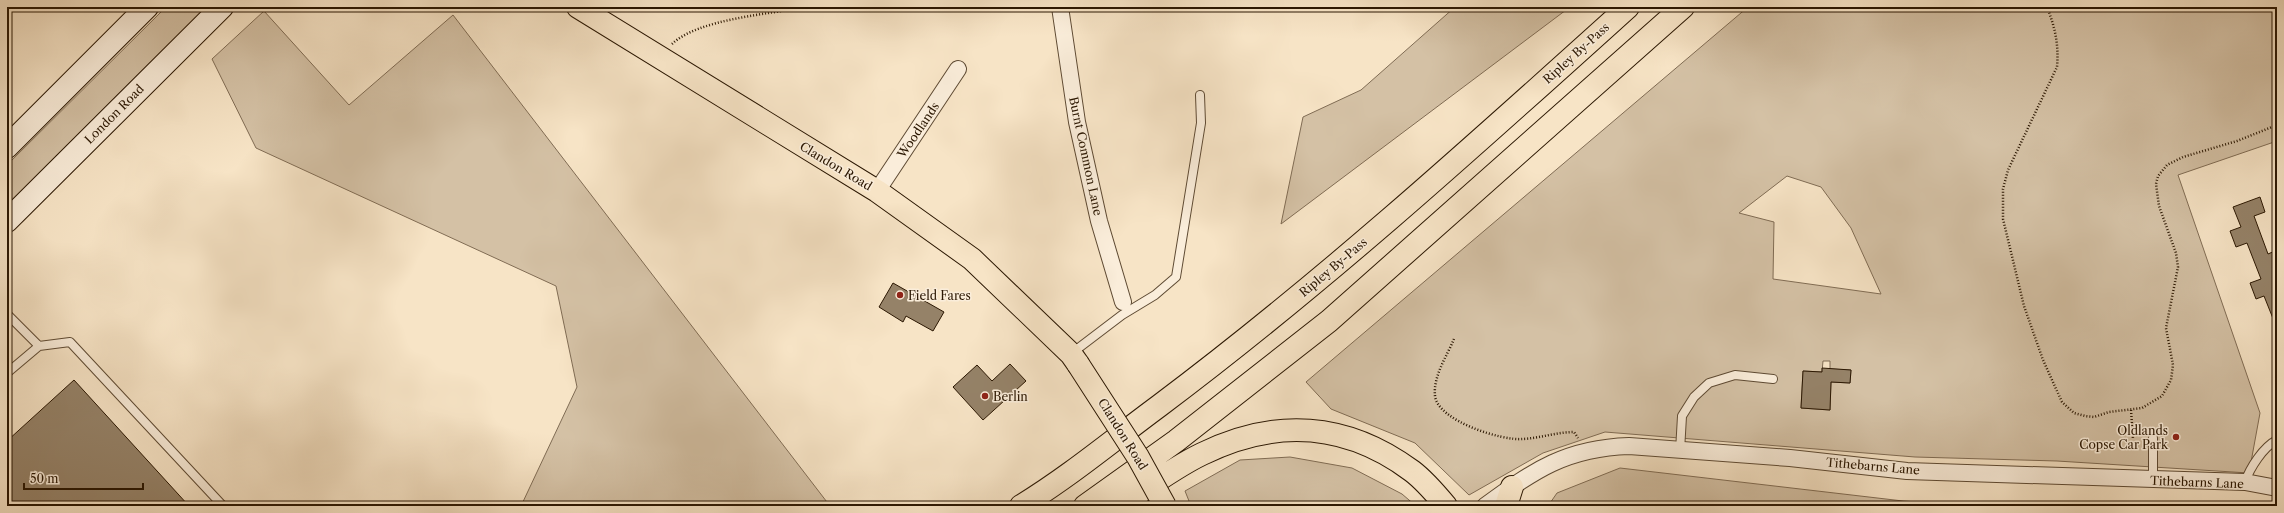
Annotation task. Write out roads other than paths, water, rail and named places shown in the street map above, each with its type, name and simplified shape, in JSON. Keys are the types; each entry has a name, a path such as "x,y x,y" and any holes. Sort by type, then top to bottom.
{"main road":[{"path":"7,147 147,7"},
{"name":"London Road","path":"7,221 222,7"},
{"name":"Clandon Road","path":"578,7 877,191 972,259 1075,359 1138,457 1165,506"},
{"name":"Ripley By-Pass","path":"1022,506 1096,454 1232,351 1305,291 1451,167 1628,7"},
{"path":"1084,506 1176,441 1329,321 1683,7"},
{"path":"1120,506 1178,467 1214,448 1251,434 1295,429 1320,431 1355,440 1387,454 1414,472 1446,506"}],"street":[{"name":"Burnt Common Lane","path":"1060,7 1077,122 1099,221 1122,308"},
{"name":"Woodlands","path":"877,191 958,69"},
{"name":"Tithebarns Lane","path":"1485,506 1509,496 1553,461 1584,451 1603,447 1629,446 1790,458 1907,471 2245,482 2277,488"}],"lane":[{"path":"1075,359 1122,308 1155,295 1176,277 1201,123 1200,95"},
{"path":"7,314 39,346"},
{"path":"7,373 39,346 70,342 223,506"},
{"path":"1680,450 1682,416 1694,396 1709,383 1735,375 1773,379"},
{"path":"2153,438 2153,480"},
{"path":"2245,482 2259,458 2271,443 2277,440"}],"place":[{"name":"Field Fares","path":"900,295"},
{"name":"Berlin","path":"985,396"},
{"name":"Oldlands Copse Car Park","path":"2176,437"}]}
